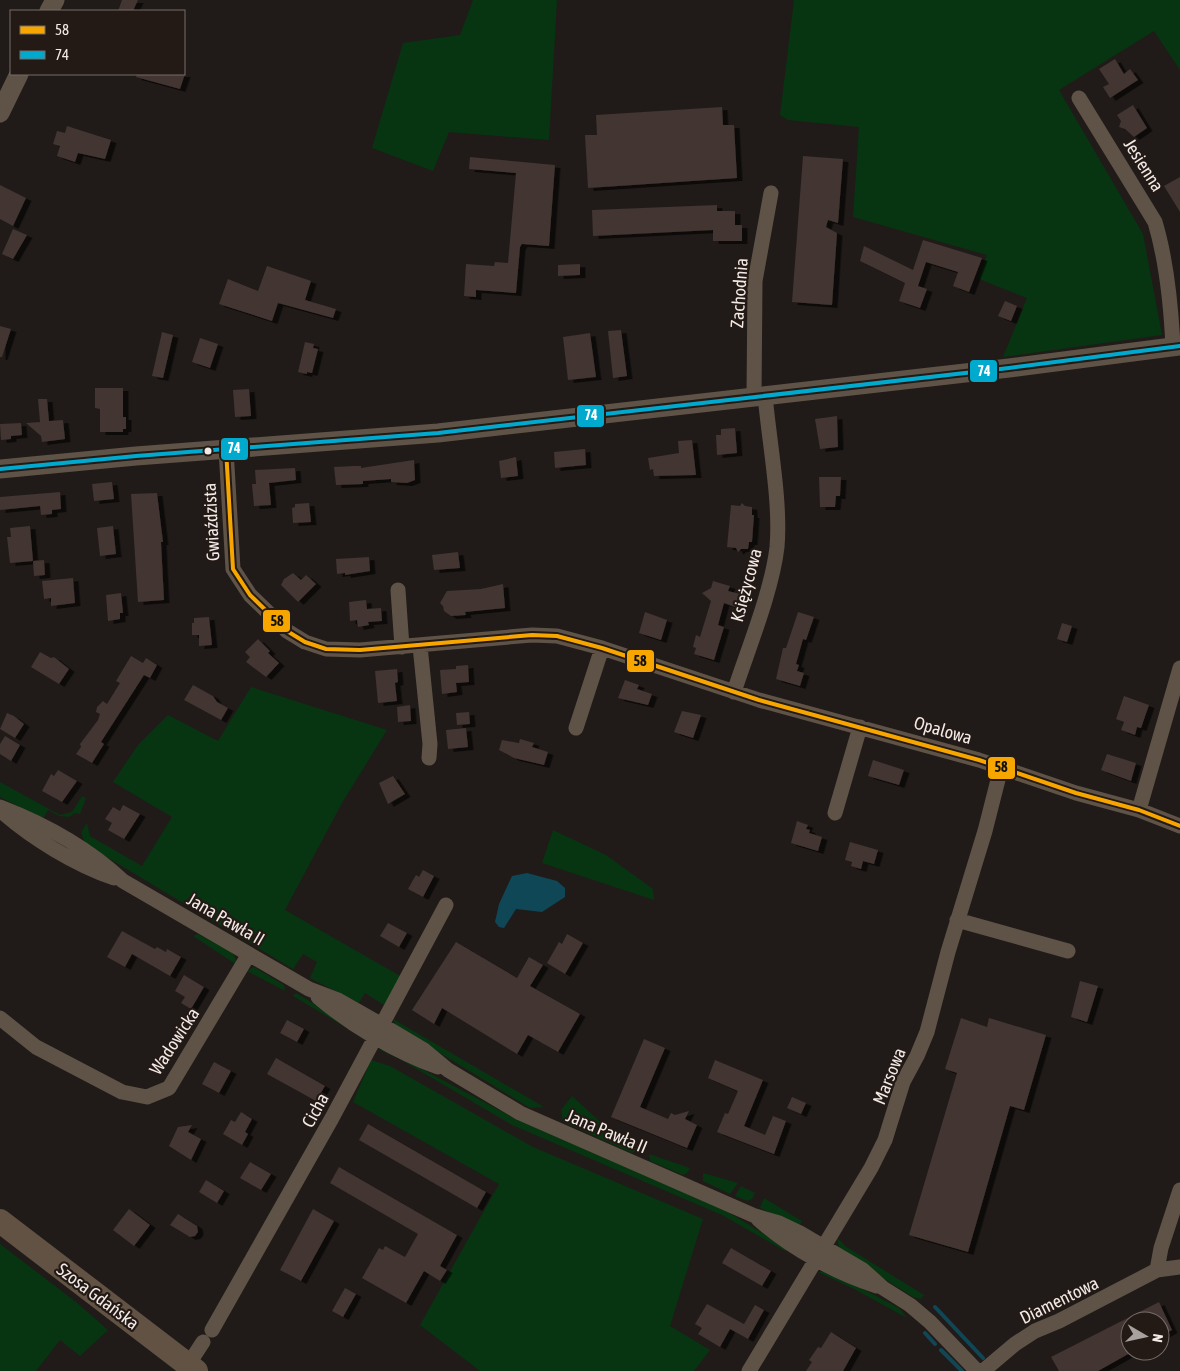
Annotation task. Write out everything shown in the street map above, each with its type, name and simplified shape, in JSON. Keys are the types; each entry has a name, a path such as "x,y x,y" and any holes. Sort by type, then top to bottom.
{"main road":[{"name":"Szosa Gdańska","path":"0,1221 192,1368"}],"street":[{"path":"0,113 19,75"},
{"name":"Jesienna","path":"1080,98 1155,222 1161,242 1170,292 1177,346"},
{"name":"Zachodnia","path":"759,396 755,281 771,193"},
{"path":"0,470 226,449 438,433 1177,346"},
{"name":"Księżycowa","path":"734,692 765,595 776,552 777,518 759,396"},
{"name":"Gwiaździsta","path":"226,449 232,569 250,595 287,631 305,642 326,650 342,651 420,646 532,635 557,636 602,648 734,692"},
{"path":"398,590 402,647"},
{"path":"420,646 430,744 429,758"},
{"path":"576,728 602,648"},
{"path":"1139,810 1180,668"},
{"name":"Opalowa","path":"734,692 935,747 1139,810 1180,826"},
{"path":"835,813 860,727"},
{"name":"Marsowa","path":"749,1371 871,1168 885,1140 903,1082 917,1056 926,1032 985,831 1001,768"},
{"name":"Jana Pawła II","path":"0,809 18,826 82,864 102,874 123,880 309,989 332,1009 379,1030 418,1060 448,1070 543,1124 728,1202 756,1216 773,1232 820,1252 858,1280 883,1288 910,1305 930,1322 977,1371"},
{"name":"Cicha","path":"192,1368 446,906"},
{"path":"958,920 1068,951"},
{"name":"Wadowicka","path":"0,1018 36,1047 88,1076 122,1092 147,1097 169,1088 249,954"},
{"path":"1157,1270 1161,1248 1180,1190"},
{"name":"Diamentowa","path":"983,1371 1035,1330 1059,1321 1157,1270 1180,1267"}],"green space":[{"path":"473,0 557,0 549,140 449,132 433,171 372,148 403,43 460,35"},
{"path":"794,0 1180,0 1180,70 1154,31 1059,90 1143,234 1162,335 1003,357 1027,298 979,279 987,255 853,217 859,127 788,120 780,115"},
{"path":"251,687 387,730 342,803 285,910 402,977 387,1007 365,993 359,1003 310,978 317,962 303,954 293,969 85,844 81,832 87,823 90,836 142,866 172,817 113,782 138,745 168,715 218,741"},
{"path":"0,782 60,815 72,812 82,796 86,798 80,814 75,813 69,817 59,816 48,810 43,819 0,797"},
{"path":"553,830 606,855 653,889 654,900 542,863"},
{"path":"198,934 231,952 235,957 237,965 193,936"},
{"path":"254,967 284,985 285,991 247,971"},
{"path":"296,993 347,1024 345,1027 293,996"},
{"path":"393,1019 544,1107 530,1108 396,1026"},
{"path":"380,1050 399,1057 516,1119 723,1209 787,1248 785,1251 722,1215 512,1125 398,1058"},
{"path":"371,1060 390,1066 533,1147 703,1219 670,1326 710,1350 694,1371 480,1371 420,1325 499,1184 353,1102"},
{"path":"572,1096 608,1129 633,1138 630,1146 639,1149 632,1153 563,1122 561,1110"},
{"path":"649,1154 690,1168 683,1175 650,1161"},
{"path":"703,1173 738,1183 730,1194 703,1181"},
{"path":"741,1186 755,1193 752,1199 747,1201 735,1196"},
{"path":"764,1198 802,1221 799,1226 760,1208"},
{"path":"837,1237 845,1246 924,1295 921,1299 913,1297 839,1250"},
{"path":"0,1244 76,1302 108,1330 80,1356 60,1340 36,1371 0,1371"},
{"path":"828,1271 899,1308 907,1318 818,1272"}],"water":[{"path":"527,873 557,881 565,888 565,897 542,912 516,909 504,928 499,927 495,922 499,904 512,876"}],"building":[{"path":"122,0 138,0 133,10 118,10"},
{"path":"1115,59 1124,74 1130,69 1138,80 1110,98 1103,87 1109,84 1099,69"},
{"path":"137,75 185,75 180,89 136,77"},
{"path":"1133,105 1147,128 1134,137 1125,129 1119,127 1121,121 1117,115"},
{"path":"722,107 723,125 734,125 737,178 588,188 585,135 597,135 596,115"},
{"path":"67,126 111,140 105,159 78,153 75,162 57,156 60,146 53,144 57,131 65,133"},
{"path":"803,156 843,159 838,223 828,220 826,227 837,233 832,305 792,302"},
{"path":"470,157 555,165 549,246 522,244 520,247 516,293 476,290 476,297 464,296 466,264 494,266 495,262 508,263 516,173 469,169"},
{"path":"1180,177 1180,212 1164,186"},
{"path":"0,185 26,198 13,226 0,219"},
{"path":"717,205 717,211 735,211 735,225 742,225 742,241 713,241 713,230 593,236 592,210"},
{"path":"13,229 27,235 13,259 2,254"},
{"path":"923,240 982,258 969,292 953,286 958,272 926,262 918,286 927,289 920,308 899,301 905,283 860,261 864,246 913,270"},
{"path":"580,264 580,275 558,276 558,265"},
{"path":"267,266 311,281 305,300 336,309 333,318 278,303 272,321 219,304 228,279 258,291"},
{"path":"1005,301 1017,306 1011,321 998,316"},
{"path":"0,326 11,329 2,357 0,357"},
{"path":"621,330 627,376 613,378 608,331"},
{"path":"162,332 173,335 163,378 152,376"},
{"path":"590,333 596,377 568,380 563,337"},
{"path":"200,338 218,344 210,368 192,362"},
{"path":"305,342 314,344 313,348 318,349 312,373 307,372 307,374 298,372"},
{"path":"95,388 123,388 123,417 126,417 126,429 123,429 123,432 100,432 100,409 95,408"},
{"path":"249,389 251,416 235,417 233,390"},
{"path":"38,399 47,399 49,421 63,420 65,439 42,442 41,436 26,423 40,422"},
{"path":"837,416 838,447 820,449 815,419"},
{"path":"21,423 22,435 11,436 11,439 1,440 0,424"},
{"path":"735,428 737,453 717,455 716,435 721,435 721,429"},
{"path":"692,440 696,475 654,476 653,469 650,470 648,458 679,453 678,441"},
{"path":"585,449 586,465 555,468 554,452"},
{"path":"516,457 518,476 501,478 499,461"},
{"path":"414,460 415,480 407,483 391,482 391,479 363,481 363,484 336,485 334,467 361,466 361,468"},
{"path":"295,468 296,480 269,483 271,505 254,506 252,484 256,484 255,470"},
{"path":"819,477 841,477 840,496 836,496 835,507 820,507"},
{"path":"112,482 114,499 94,501 92,484"},
{"path":"60,492 61,509 52,510 52,514 41,515 40,506 0,510 0,497"},
{"path":"157,493 163,542 161,542 164,600 138,602 131,494"},
{"path":"309,503 311,522 293,523 292,508 295,507 295,504"},
{"path":"742,503 745,506 752,507 752,515 754,515 752,542 749,542 748,549 741,549 738,552 736,548 727,547 731,505 740,506"},
{"path":"30,526 33,561 10,563 7,537 11,537 10,528"},
{"path":"113,526 116,554 100,556 97,528"},
{"path":"458,552 460,568 434,570 432,555"},
{"path":"369,557 370,571 345,575 345,573 337,574 336,559"},
{"path":"44,560 45,575 34,576 33,561"},
{"path":"293,573 301,580 306,575 316,584 298,602 281,585 284,579"},
{"path":"73,578 75,603 51,606 51,598 44,599 42,581"},
{"path":"713,581 730,586 728,591 740,594 735,607 724,603 718,625 724,627 714,660 694,654 696,648 693,647 696,635 700,637 711,601 702,593 711,588"},
{"path":"503,584 505,608 465,612 466,615 451,616 444,611 440,603 447,591 481,589"},
{"path":"121,593 123,613 120,613 120,619 108,621 106,595"},
{"path":"366,600 367,609 381,608 382,621 368,622 369,625 358,627 357,620 350,621 349,602"},
{"path":"645,612 667,620 661,640 639,633"},
{"path":"798,612 814,617 806,640 803,639 796,664 799,665 797,671 804,673 800,686 776,679 783,648 786,648"},
{"path":"209,617 212,645 199,646 199,635 192,635 192,623 194,623 194,618"},
{"path":"1062,623 1072,626 1067,642 1057,639"},
{"path":"258,639 270,651 268,653 279,663 266,677 246,662 250,657 245,652"},
{"path":"40,652 51,658 54,657 69,669 59,684 31,667"},
{"path":"131,656 143,663 146,658 157,665 150,678 144,675 101,742 104,744 92,763 76,754 81,747 80,744 98,720 100,714 96,712 97,707 103,701 107,704 120,683 116,681"},
{"path":"468,665 469,682 456,683 457,692 442,694 440,670 456,669 456,666"},
{"path":"397,669 398,682 395,683 397,701 378,703 375,671"},
{"path":"625,680 639,685 637,689 652,694 648,705 618,698"},
{"path":"193,685 213,696 217,702 228,708 221,720 184,700"},
{"path":"1124,696 1149,705 1141,728 1137,727 1135,735 1121,730 1124,722 1116,719"},
{"path":"410,705 411,721 398,722 397,707"},
{"path":"682,711 701,715 693,738 674,732"},
{"path":"469,712 470,724 457,725 456,713"},
{"path":"7,713 24,724 15,738 0,729"},
{"path":"466,728 468,747 448,749 446,730"},
{"path":"5,736 20,745 11,761 0,754 0,744"},
{"path":"520,739 534,743 532,747 548,752 544,765 514,758 499,750 502,740 519,743"},
{"path":"1107,754 1136,763 1131,781 1101,770"},
{"path":"873,760 904,770 899,785 868,776"},
{"path":"58,770 77,781 62,802 42,791 51,774 54,776"},
{"path":"393,776 405,794 388,804 379,783"},
{"path":"123,805 140,814 124,839 108,830 112,823 105,819 113,807 120,811"},
{"path":"797,821 808,825 806,829 810,830 809,833 822,837 818,851 791,843"},
{"path":"850,842 878,850 874,864 863,861 861,869 851,866 852,862 845,860"},
{"path":"423,870 434,876 423,897 408,889 416,875 419,877"},
{"path":"388,923 407,933 399,947 380,936"},
{"path":"122,931 155,949 157,947 166,952 167,949 181,957 170,976 132,954 125,967 107,957"},
{"path":"567,934 583,943 565,974 547,963 559,942 562,944"},
{"path":"456,942 517,978 529,957 543,965 530,986 580,1014 558,1052 528,1035 517,1054 442,1008 434,1024 412,1010"},
{"path":"184,975 204,987 191,1009 181,1003 185,997 175,991"},
{"path":"1080,981 1098,986 1087,1022 1071,1017"},
{"path":"961,1018 987,1027 989,1018 1046,1035 1024,1110 1010,1106 968,1252 909,1235 957,1073 945,1069"},
{"path":"287,1020 304,1029 297,1042 280,1033"},
{"path":"644,1039 665,1048 640,1107 668,1119 671,1113 675,1115 689,1111 685,1119 697,1125 687,1148 611,1117"},
{"path":"276,1058 325,1086 316,1101 267,1074"},
{"path":"715,1060 763,1080 744,1126 765,1135 773,1116 786,1121 774,1154 717,1132 725,1113 728,1114 738,1091 708,1078"},
{"path":"214,1062 231,1071 219,1093 202,1084"},
{"path":"792,1097 806,1103 801,1114 787,1108"},
{"path":"241,1112 252,1119 245,1132 248,1134 242,1145 223,1134 231,1120 235,1122"},
{"path":"368,1124 486,1192 477,1208 359,1140"},
{"path":"192,1125 188,1132 201,1139 191,1160 169,1146 178,1127"},
{"path":"250,1162 271,1174 261,1190 240,1178"},
{"path":"339,1167 457,1235 440,1266 447,1270 440,1281 424,1271 406,1303 362,1278 379,1248 383,1250 385,1246 405,1257 418,1234 330,1183"},
{"path":"206,1180 224,1191 217,1203 199,1192"},
{"path":"129,1209 150,1225 134,1246 113,1230"},
{"path":"313,1209 334,1221 301,1281 280,1270"},
{"path":"178,1214 197,1226 198,1232 195,1236 190,1237 170,1225"},
{"path":"731,1248 771,1271 762,1286 722,1263"},
{"path":"345,1288 356,1294 343,1317 332,1311"},
{"path":"1159,1302 1163,1311 1141,1311"},
{"path":"707,1304 744,1324 755,1305 764,1310 748,1339 730,1329 720,1347 698,1334 702,1328 695,1324"},
{"path":"1120,1322 1120,1359 1098,1371 1059,1371 1051,1357"},
{"path":"831,1332 856,1348 843,1371 806,1371 812,1362 809,1360 818,1347 821,1348"}],"waterway":[{"path":"935,1307 983,1358"},
{"path":"925,1333 935,1344"},
{"path":"941,1350 962,1371"}],"transit line":[{"name":"74","path":"0,469 136,456 438,433 1009,368 1180,346"},
{"name":"58","path":"226,449 233,569 250,595 287,631 305,642 326,649 360,650 532,635 557,636 602,648 759,700 979,760 1076,793 1139,810 1180,826"}]}
